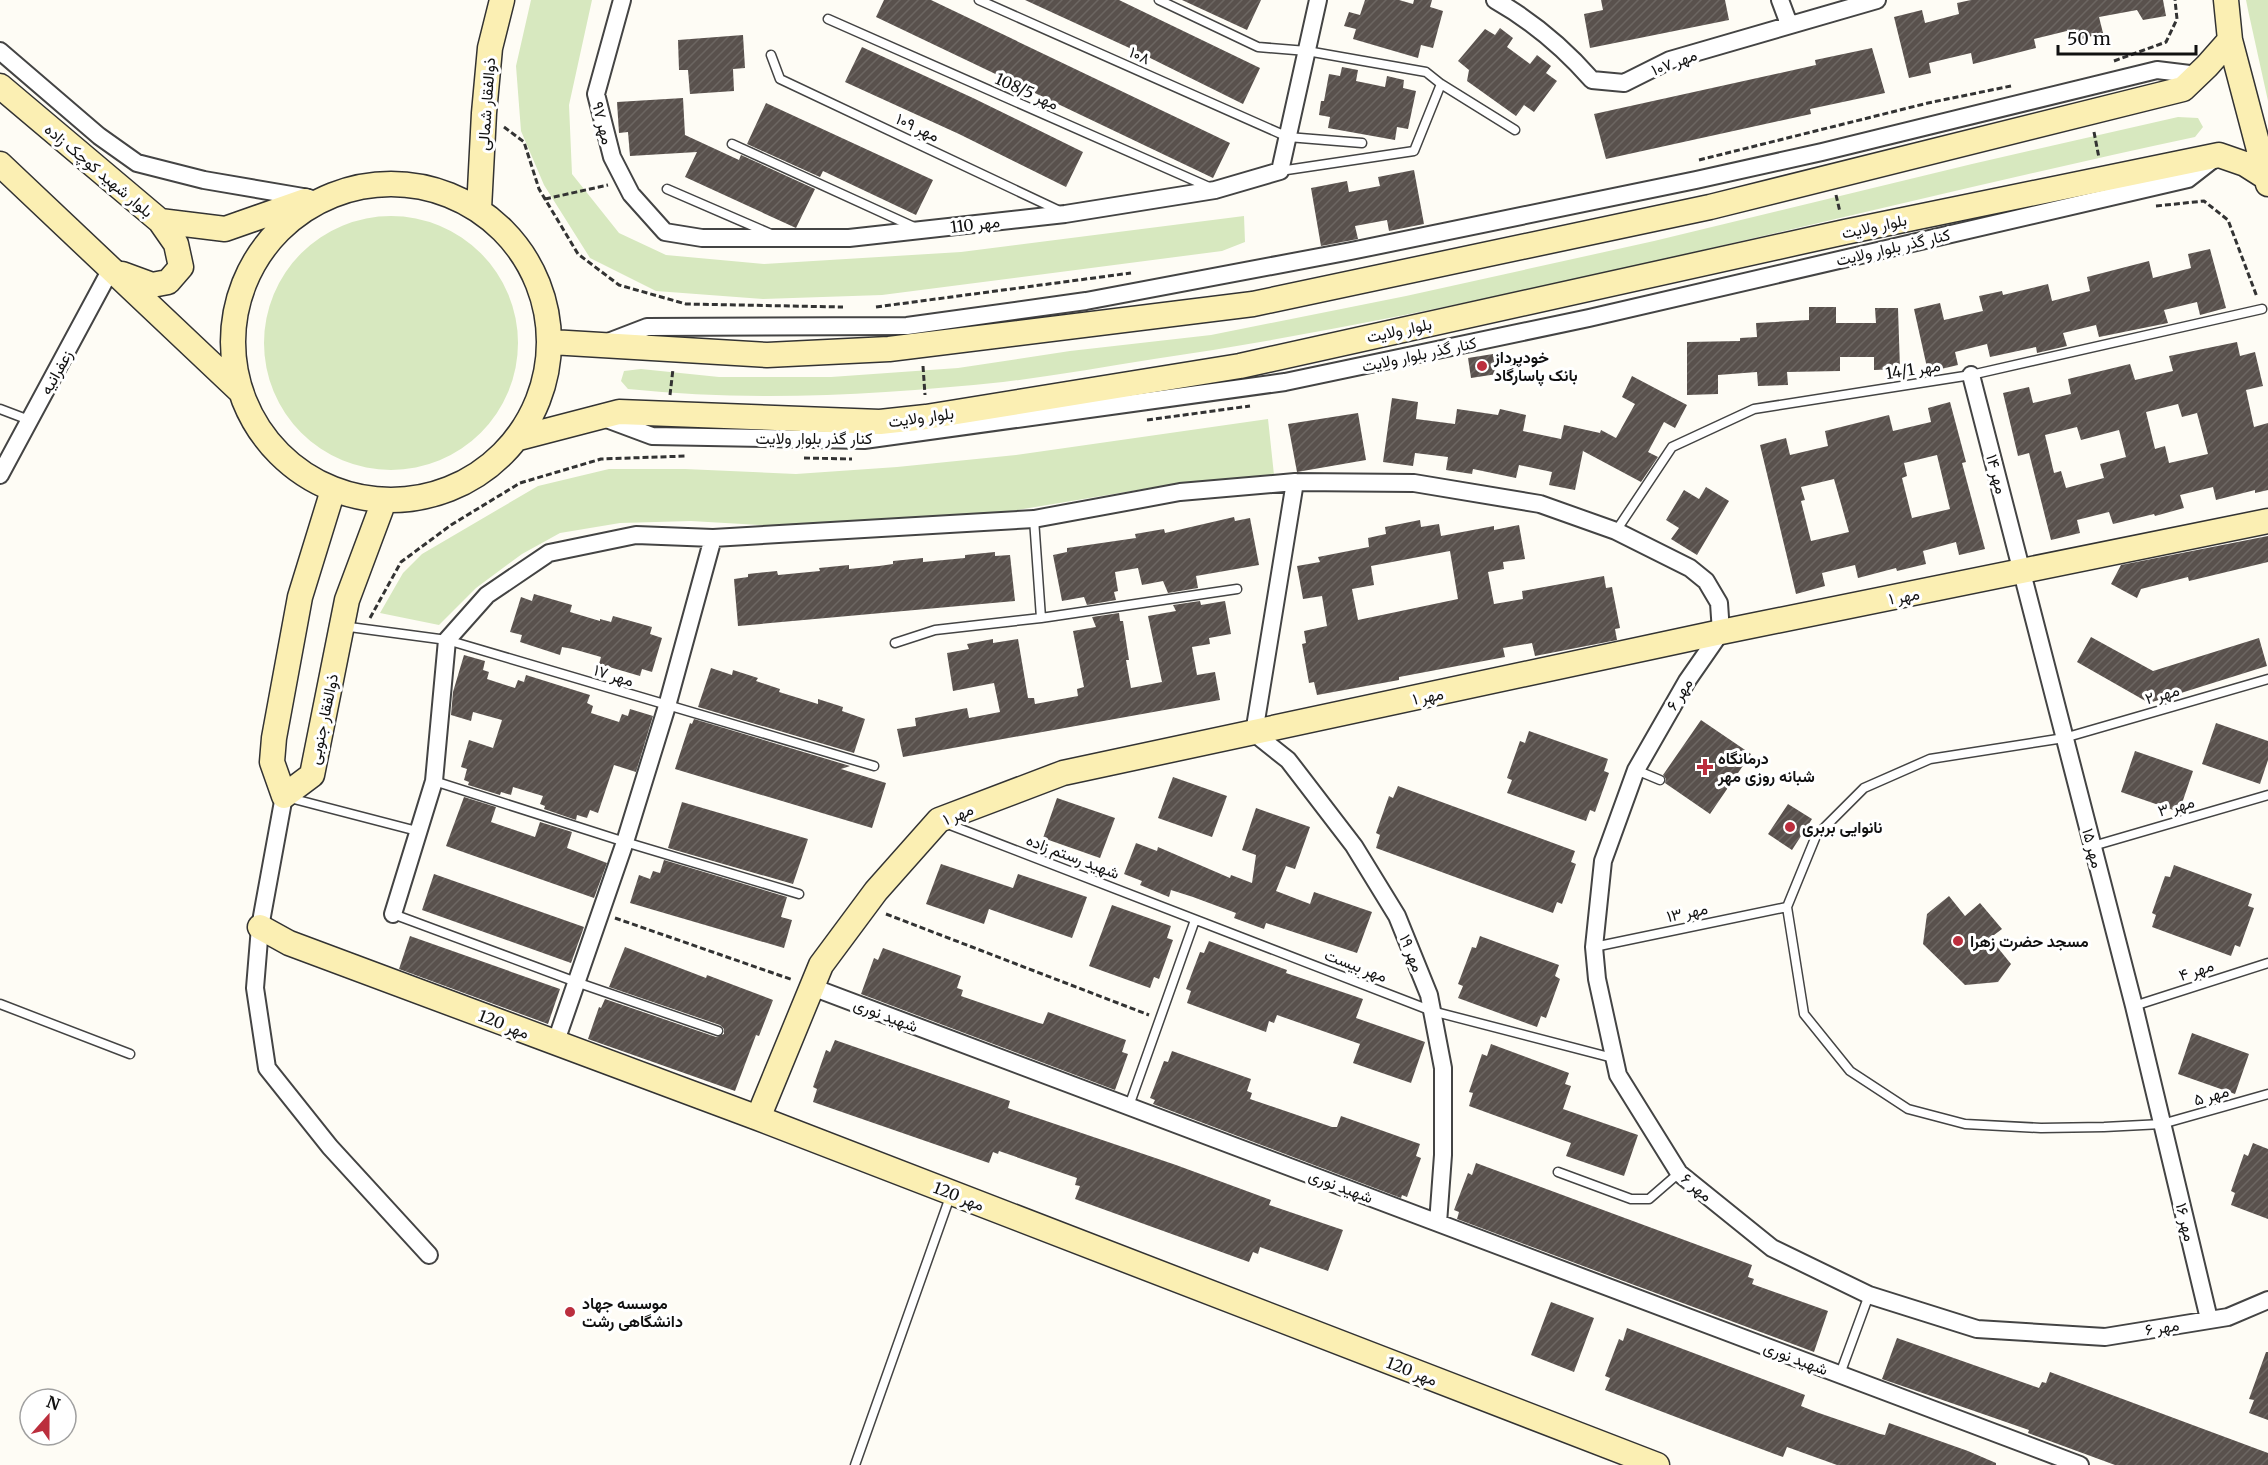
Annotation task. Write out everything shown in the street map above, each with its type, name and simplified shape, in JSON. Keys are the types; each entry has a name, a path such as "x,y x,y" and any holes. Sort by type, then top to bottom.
{"main road":[{"name":"ذوالفقار شمالی","path":"479,209 490,48 502,0"},
{"path":"2226,0 2230,40 2267,181"},
{"path":"551,342 767,355 921,345 1253,304 1710,207 2183,89 2230,40"},
{"name":"بلوار شهید کوچک زاده","path":"0,86 160,221 225,229 313,198 386,182 435,189 479,209 518,245 543,291 551,342 543,393 519,438"},
{"path":"2219,155 2245,164 2267,181"},
{"name":"بلوار ولایت","path":"519,438 619,412 880,422 926,417 1240,366 1845,232 2219,155"},
{"path":"0,164 239,390"},
{"path":"313,198 261,249 239,292 231,341 239,390 254,423 288,463 333,490 384,501 435,495 481,474 519,438"},
{"path":"111,270 152,285 168,282 181,267 176,244 160,221"},
{"path":"284,796 272,762 274,738 300,597 333,490"},
{"name":"ذوالفقار جنوبی","path":"284,796 312,775 347,600 384,501"},
{"name":"مهر ۱","path":"758,1118 820,965 865,906 939,820 1063,773 1721,632 2268,521"},
{"name":"مهر 120","path":"261,927 289,943 758,1118 1657,1465"}],"street":[{"name":"مهر ۹۷","path":"622,0 596,94 612,157 631,194 665,232"},
{"path":"1280,171 1318,0"},
{"name":"مهر ۱۰۷","path":"1496,0 1515,11 1569,53 1592,80 1624,83 1670,60 1877,0"},
{"path":"1780,0 1788,24"},
{"path":"0,51 99,136 137,163 204,180 313,198"},
{"path":"599,345 647,327 907,326 1086,301 1374,246 1822,152 2157,70 2198,75"},
{"name":"کنار گذر بلوار ولایت","path":"601,417 652,436 864,440 1285,382 1589,318 2188,179 2219,155"},
{"name":"مهر 110","path":"665,232 702,238 849,238 1065,213 1215,190 1280,171"},
{"name":"زعفرانیه","path":"0,475 111,270"},
{"name":"مهر ۱۴","path":"1971,375 2023,572"},
{"path":"1254,733 1296,482"},
{"path":"393,914 434,781 447,640 487,595 549,553 636,535 713,538 1034,519 1180,492 1296,482 1414,483 1540,504 1616,531 1690,568 1706,581 1719,603 1721,632"},
{"path":"555,1044 625,842 667,706 713,538"},
{"name":"مهر ۱۵","path":"2023,572 2162,1124"},
{"name":"مهر ۶","path":"1721,632 1687,681 1636,771 1603,861 1594,947 1597,979 1618,1075 1679,1173 1772,1248 1869,1295 1977,1329 2105,1337 2228,1317 2268,1300"},
{"name":"مهر ۱۹","path":"1254,733 1288,760 1354,846 1398,916 1429,995 1443,1068 1443,1155 1438,1223"},
{"path":"284,796 261,927 255,988 267,1068 330,1147 429,1255"},
{"name":"شهید نوری","path":"812,987 2080,1465"},
{"name":"مهر ۱۶","path":"2162,1124 2210,1320"}],"lane":[{"name":"۱۰۸","path":"979,0 1288,137 1362,143"},
{"path":"1159,0 1258,47 1307,51 1426,72 1440,84 1515,130"},
{"name":"مهر 108/5","path":"828,19 1215,190"},
{"name":"مهر ۱۰۹","path":"771,55 780,79 1065,213"},
{"path":"1280,171 1414,151 1440,84"},
{"path":"732,144 921,230"},
{"path":"667,189 780,238"},
{"name":"مهر 14/1","path":"1616,531 1671,447 1754,409 1971,375 2262,309"},
{"path":"0,409 29,420"},
{"path":"1034,519 1041,618"},
{"path":"895,643 935,630 1041,618 1238,589"},
{"name":"مهر ۱۷","path":"342,626 447,640 874,766"},
{"name":"مهر ۲","path":"1787,907 1816,836 1864,788 1930,759 2064,738 2268,679"},
{"path":"1636,771 1660,780"},
{"path":"434,781 799,894"},
{"name":"مهر ۳","path":"2093,846 2268,795"},
{"path":"284,796 417,831"},
{"name":"شهید رستم زاده","path":"939,820 1195,920"},
{"name":"مهر ۱۳","path":"1594,947 1787,907"},
{"name":"مهر ۵","path":"1787,907 1804,1014 1851,1071 1908,1109 1965,1124 2041,1128 2162,1124 2268,1094"},
{"path":"393,914 576,982 718,1031"},
{"path":"1129,1106 1195,920"},
{"name":"مهر بیست","path":"1195,920 1432,1011 1613,1058"},
{"name":"مهر ۴","path":"2134,1006 2268,963"},
{"path":"0,1004 130,1054"},
{"path":"1558,1172 1631,1199 1649,1199 1679,1173"},
{"path":"855,1465 951,1193"},
{"path":"1840,1374 1869,1295"}],"path":[{"path":"2112,62 2166,42 2177,19 2175,0"},
{"path":"1694,161 1928,103 2021,84"},
{"path":"2090,112 2103,178"},
{"path":"484,113 525,142 539,189 578,254 619,285 686,304 850,307"},
{"path":"1816,131 1822,152"},
{"path":"1832,176 1845,232"},
{"path":"545,199 625,182"},
{"path":"874,308 1139,272"},
{"path":"921,345 926,417"},
{"path":"865,906 1160,1019"},
{"path":"600,913 812,987"}],"green space":[{"path":"531,0 592,0 569,105 572,174 619,233 666,255 764,264 961,252 1244,216 1245,242 1222,251 882,295 763,299 656,291 590,258 544,185 521,131 516,66"},
{"path":"2246,0 2268,0 2268,101 2248,10"},
{"path":"2178,117 2198,118 2203,127 2195,137 1546,285 1285,338 1041,377 909,390 816,395 722,395 628,389 621,381 624,371 641,369 719,377 831,377 958,368 1070,351 1211,335 1406,296 1654,241"},
{"path":"391,216 416,219 440,226 451,231 481,253 503,283 508,294 515,318 518,343 515,368 508,392 503,403 481,433 451,455 440,460 416,467 391,470 366,467 342,460 331,455 301,433 279,403 274,392 267,368 264,343 267,318 274,294 279,283 301,253 331,231 342,226 366,219"},
{"path":"1268,419 1274,475 1180,483 1005,512 776,526 691,521 620,523 560,533 522,554 476,588 439,625 380,613 403,573 422,554 538,486 609,469 685,469 796,474 897,467 1016,455"}],"building":[{"path":"884,0 931,0 1230,143 1213,178 876,17"},
{"path":"1025,0 1119,0 1260,68 1243,104"},
{"path":"1182,0 1261,0 1247,30"},
{"path":"1365,0 1399,0 1413,4 1414,0 1432,0 1430,7 1443,11 1433,48 1421,45 1418,58 1353,39 1356,29 1344,26 1349,12 1360,15"},
{"path":"1601,0 1725,0 1729,20 1590,48 1584,14 1603,10"},
{"path":"1971,0 2163,0 2166,16 2143,20 2137,10 2099,17 2103,33 2078,40 2075,29 2034,39 2036,48 1973,64 1971,53 1929,63 1931,73 1909,78 1894,17 1922,10 1925,23 1959,14 1957,3"},
{"path":"1500,28 1513,38 1507,47 1530,64 1537,55 1551,66 1546,73 1557,81 1534,112 1524,105 1516,116 1467,81 1469,70 1458,61 1485,29 1495,35"},
{"path":"743,35 745,68 733,69 734,91 690,94 688,70 679,70 678,40"},
{"path":"862,47 1083,152 1066,187 959,134 845,82"},
{"path":"1872,48 1885,93 1810,109 1811,114 1606,159 1594,114 1816,65 1815,60"},
{"path":"1342,67 1358,70 1356,81 1385,87 1387,76 1404,80 1403,88 1416,91 1408,129 1397,127 1395,140 1328,128 1330,117 1319,115 1321,101 1324,101 1329,74 1340,76"},
{"path":"683,98 685,135 739,160 741,155 815,189 796,228 685,177 697,152 630,156 628,132 619,133 617,102"},
{"path":"766,103 933,180 916,215 823,171 820,177 747,144"},
{"path":"1414,170 1424,224 1389,231 1387,220 1355,226 1358,239 1321,246 1311,188 1347,181 1349,192 1380,186 1378,177"},
{"path":"2210,249 2226,308 2200,315 2197,302 2164,310 2168,323 2099,337 2096,325 2063,333 2067,346 2037,353 2036,347 1990,357 1987,344 1955,352 1958,365 1928,372 1914,309 1940,303 1944,320 1983,311 1979,296 2002,291 2003,295 2048,284 2052,301 2090,291 2087,277 2149,261 2153,278 2191,268 2188,254"},
{"path":"1809,307 1836,307 1836,323 1876,323 1875,308 1898,308 1900,369 1874,370 1874,357 1840,357 1840,371 1787,372 1788,385 1758,386 1757,372 1718,375 1718,394 1687,395 1687,342 1740,341 1740,338 1757,337 1756,323 1809,320"},
{"path":"2237,342 2240,356 2255,352 2263,386 2246,390 2254,427 2268,423 2268,490 2255,493 2255,490 2216,500 2213,487 2180,495 2184,508 2113,524 2109,512 2077,520 2080,533 2051,540 2029,453 2018,456 2003,393 2029,387 2033,403 2071,394 2068,379 2130,364 2135,380 2173,371 2169,356","holes":["2178,404 2182,417 2197,413 2208,454 2169,463 2165,446 2155,449 2146,412","2077,427 2081,440 2119,430 2126,457 2100,464 2104,478 2066,488 2061,471 2054,473 2045,435"]},
{"name":"خودپرداز بانک پاسارگاد","path":"1493,354 1497,374 1471,378 1468,358"},
{"path":"1632,376 1687,405 1675,428 1664,422 1648,452 1658,457 1641,482 1583,451 1575,490 1549,485 1552,472 1519,465 1516,478 1473,469 1472,474 1446,470 1448,457 1415,453 1413,466 1383,462 1392,398 1418,402 1416,419 1455,424 1457,409 1498,415 1500,409 1526,415 1523,431 1561,439 1564,425 1600,433 1601,430 1616,438 1635,404 1622,397"},
{"path":"1950,402 1966,462 1962,463 1985,549 1959,555 1956,542 1923,551 1926,564 1897,571 1896,568 1858,578 1855,565 1822,573 1825,586 1796,594 1760,445 1786,438 1790,455 1828,446 1825,431 1889,415 1893,431 1931,422 1928,408","holes":["1937,455 1950,509 1912,518 1902,478 1907,476 1904,463","1834,479 1849,532 1811,541 1801,501 1805,500 1801,487"]},
{"path":"1358,413 1366,460 1297,472 1288,424"},
{"path":"1706,487 1729,501 1697,555 1671,539 1679,528 1666,520 1684,490 1699,499"},
{"path":"1234,517 1235,521 1250,518 1259,565 1196,576 1198,588 1168,593 1163,581 1142,585 1138,568 1115,572 1118,591 1114,592 1116,600 1087,605 1084,597 1062,601 1053,555 1067,552 1067,548 1136,538 1135,534 1164,529 1165,533"},
{"path":"1420,520 1421,527 1439,524 1441,536 1494,526 1494,530 1519,525 1525,559 1503,562 1504,569 1488,572 1494,604 1523,599 1522,591 1604,576 1606,588 1612,587 1620,628 1615,629 1617,640 1535,656 1532,643 1503,648 1505,657 1317,695 1314,682 1309,683 1302,644 1306,643 1304,631 1327,626 1322,596 1303,599 1297,566 1320,562 1318,557 1369,547 1368,538 1386,534 1385,527","holes":["1450,551 1458,599 1358,620 1352,589 1374,585 1371,566"]},
{"path":"2268,536 2268,562 2189,581 2188,577 2141,589 2137,598 2111,584 2121,565"},
{"path":"995,552 995,556 1010,555 1015,601 738,626 734,579 748,577 748,574 777,571 778,575 820,571 819,568 849,565 849,569 893,564 893,561 923,558 923,562 965,558 965,555"},
{"path":"534,594 572,605 570,612 600,621 600,619 611,622 613,616 652,627 650,634 662,638 652,672 642,669 640,676 599,664 601,657 573,649 562,647 560,655 520,642 522,635 510,632 521,597 532,601"},
{"path":"1200,601 1201,605 1225,601 1231,634 1209,638 1210,644 1192,647 1197,675 1215,672 1220,700 903,757 897,729 916,726 915,718 967,708 969,718 1000,712 994,683 953,691 947,653 969,649 967,644 993,639 993,643 1018,639 1028,698 1034,698 1035,704 1078,696 1077,689 1084,687 1073,631 1096,627 1092,617 1119,613 1120,621 1123,621 1131,688 1162,682 1148,616 1176,611 1173,605"},
{"path":"2091,637 2153,671 2259,638 2267,666 2149,703 2077,662"},
{"path":"464,655 485,661 483,670 489,672 487,679 515,688 518,680 524,682 526,675 590,695 587,703 593,706 591,713 619,722 622,714 628,716 630,709 653,716 636,772 614,765 598,813 590,810 587,818 577,815 576,820 544,809 545,806 540,804 543,796 513,787 511,795 501,792 500,795 468,785 469,782 464,780 467,769 461,767 469,740 493,748 502,720 473,712 471,721 451,715 453,692"},
{"path":"711,668 732,675 733,670 758,678 756,681 780,689 779,692 818,704 818,699 843,707 842,711 865,719 854,753 698,707"},
{"path":"694,719 850,766 841,769 886,783 872,828 675,769 690,723 692,724"},
{"name":"درمانگاه شبانه روزی مهر","path":"1701,720 1751,754 1710,814 1665,783 1666,779 1663,775"},
{"path":"2216,723 2268,741 2268,760 2260,784 2202,764"},
{"path":"1529,731 1608,759 1604,771 1609,773 1595,812 1590,810 1586,821 1507,793 1512,780 1507,778 1520,741 1525,743"},
{"path":"2135,751 2193,771 2179,812 2121,792"},
{"path":"1173,777 1227,796 1212,837 1158,818"},
{"path":"1398,786 1575,851 1571,862 1576,864 1562,904 1557,902 1553,913 1376,848 1380,835 1376,833 1389,796 1393,798"},
{"path":"464,797 496,807 491,822 535,837 540,822 572,832 567,848 607,863 594,898 446,846"},
{"path":"1057,798 1115,818 1100,858 1043,838"},
{"path":"682,802 808,839 793,884 668,848"},
{"name":"نانوایی بربری","path":"1788,804 1812,819 1792,850 1768,834"},
{"path":"1256,808 1310,827 1295,869 1286,866 1276,891 1310,904 1314,892 1372,912 1357,953 1266,923 1264,929 1234,918 1236,913 1171,890 1169,897 1140,885 1142,881 1124,874 1136,843 1157,851 1158,847 1230,878 1231,875 1252,883 1256,855 1242,850"},
{"path":"664,860 787,897 781,917 792,920 784,948 630,903 639,875 650,879 653,871 660,873"},
{"path":"941,864 1013,888 1018,874 1087,897 1072,938 989,909 984,924 926,904"},
{"path":"2174,865 2252,894 2248,906 2254,908 2240,947 2235,945 2231,956 2152,927 2156,915 2152,913 2165,876 2170,877"},
{"path":"434,874 584,927 571,963 422,910"},
{"name":"مسجد حضرت زهرا","path":"1949,896 1965,916 1980,903 2002,929 1990,938 2011,964 1998,982 1965,985 1923,944 1927,914"},
{"path":"1112,905 1171,926 1167,938 1173,940 1159,979 1154,977 1150,988 1089,966"},
{"path":"410,936 560,989 548,1024 399,969"},
{"path":"1480,936 1559,965 1555,976 1560,979 1546,1018 1541,1016 1537,1027 1458,998 1463,986 1458,984 1472,947 1476,948"},
{"path":"1209,941 1287,970 1286,973 1363,999 1356,1018 1425,1042 1411,1083 1353,1063 1360,1044 1277,1015 1274,1023 1269,1021 1266,1032 1187,1003 1191,991 1186,989 1200,952 1204,953"},
{"path":"625,947 706,978 707,975 773,1000 759,1036 756,1035 735,1091 588,1039 599,1007 601,1008 605,999 716,1037 724,1034 724,1029 720,1025 609,987"},
{"path":"883,948 961,976 957,988 963,990 961,996 1043,1024 1048,1012 1126,1040 1122,1052 1128,1054 1115,1090 861,994 874,958 878,960"},
{"path":"2192,1033 2249,1054 2235,1094 2178,1074"},
{"path":"835,1040 1010,1101 1008,1108 1176,1165 1271,1200 1269,1205 1343,1230 1328,1271 1260,1247 1258,1254 1253,1252 1249,1262 1075,1199 1080,1186 1075,1185 1077,1178 999,1151 998,1154 993,1152 989,1163 813,1102 817,1089 813,1087 826,1050 830,1052"},
{"path":"1491,1044 1569,1073 1565,1084 1571,1086 1563,1109 1638,1135 1624,1176 1566,1156 1571,1143 1469,1106 1473,1093 1469,1092 1482,1054 1487,1056"},
{"path":"1172,1051 1251,1079 1247,1091 1252,1093 1250,1099 1332,1127 1337,1127 1341,1116 1420,1144 1416,1156 1421,1158 1407,1197 1402,1195 1401,1198 1153,1104 1155,1100 1150,1098 1164,1061 1168,1062"},
{"path":"2253,1143 2268,1149 2268,1219 2231,1205 2235,1193 2231,1191 2244,1154 2248,1156"},
{"path":"1476,1163 1752,1265 1748,1277 1754,1279 1752,1284 1828,1311 1814,1352 1457,1219 1459,1212 1454,1210 1468,1173 1472,1175"},
{"path":"1551,1302 1594,1318 1574,1372 1531,1355"},
{"path":"1627,1328 1805,1395 1801,1406 1816,1412 1885,1435 1889,1423 1968,1451 1996,1465 1837,1465 1787,1447 1783,1457 1605,1390 1610,1378 1605,1376 1619,1339 1623,1341"},
{"path":"1897,1338 2039,1388 2042,1382 2046,1383 2050,1372 2268,1453 2268,1465 2115,1465 2028,1433 2029,1430 1882,1379"},
{"path":"2266,1352 2268,1352 2268,1420 2249,1413 2254,1400 2249,1399"}],"place":[{"name":"خودپرداز بانک پاسارگاد","path":"1482,366"},
{"name":"درمانگاه شبانه روزی مهر","path":"1705,767"},
{"name":"نانوایی بربری","path":"1790,827"},
{"name":"مسجد حضرت زهرا","path":"1958,941"},
{"name":"موسسه جهاد دانشگاهی رشت","path":"570,1312"}]}
